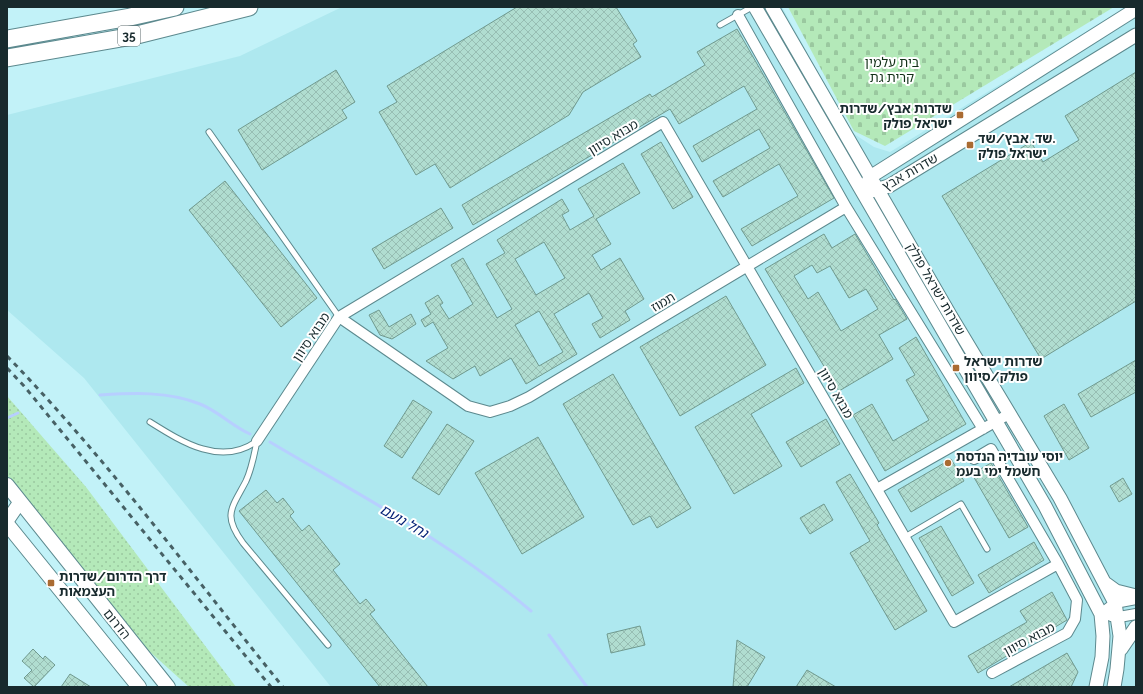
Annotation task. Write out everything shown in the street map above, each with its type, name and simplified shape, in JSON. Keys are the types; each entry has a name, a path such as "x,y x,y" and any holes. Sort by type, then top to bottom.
{"highway":[{"name":"35","path":"7,39 175,7"},
{"name":"35","path":"7,58 133,36 249,7"}],"main road":[{"name":"הדרום","path":"7,486 14,504 168,687"},
{"name":"הדרום","path":"7,522 12,534 139,687"}],"street":[{"name":"שדרות ישראל פולק","path":"753,7 1045,506 1101,614 1103,636 1102,657 1096,687"},
{"path":"772,7 863,165 875,174"},
{"name":"שדרות אבץ","path":"862,192 875,174 1136,9"},
{"path":"738,15 846,207 983,429"},
{"name":"שדרות אבץ","path":"862,192 879,190 890,186 1136,35"},
{"name":"מבוא סיוון","path":"258,441 340,317 663,122 954,622 1058,564 1077,600 1075,619 1067,633 992,673"},
{"name":"שדרות ישראל פולק","path":"875,174 879,190 1009,414 1060,498 1115,603 1119,617 1119,653 1114,687"},
{"name":"תמוז","path":"340,317 468,406 490,412 510,406 529,397 846,207"},
{"path":"877,489 1009,414"},
{"path":"974,459 991,448 1058,564"},
{"path":"7,522 14,504"},
{"path":"1104,582 1116,591 1136,598"},
{"path":"1101,614 1115,603 1136,598"},
{"path":"1101,614 1119,617 1136,614"},
{"path":"1119,653 1129,635 1136,627"}],"lane":[{"path":"720,25 753,7"},
{"path":"208,132 340,317"},
{"path":"150,422 179,440 202,449 234,452 243,450 258,441"},
{"path":"258,441 251,468 233,502 230,519 235,533 328,645"},
{"path":"905,537 961,504 987,549"}],"shaded area":[{"path":"342,7 782,7 851,132 874,147 890,152 1126,7 1136,7 1136,687 331,687 84,378 7,310 7,115 240,56"}],"green space":[{"name":"בית עלמין קרית גת","path":"788,7 1114,7 885,146 854,131"},
{"path":"7,396 86,487 236,687 189,687 149,651 7,475"}],"building":[{"path":"517,7 616,7 637,41 633,44 641,57 583,92 569,115 450,188 435,164 416,175 379,112 397,102 387,86"},
{"path":"737,29 834,198 752,246 741,229 798,196 779,164 723,197 713,181 770,148 759,129 702,162 693,146 757,109 744,86 679,124 670,109 473,225 462,205 650,94 652,97 705,65 697,52"},
{"path":"336,70 355,102 342,110 347,118 262,170 238,130"},
{"path":"1136,72 1136,301 1041,359 942,196 1031,142 1043,162 1079,140 1065,116"},
{"path":"661,142 693,197 673,209 641,154"},
{"path":"623,163 640,193 596,219 611,244 592,255 601,270 620,258 644,299 625,311 630,320 600,338 592,324 603,318 589,293 554,314 577,354 526,384 511,358 480,376 475,366 453,379 426,361 448,348 433,322 425,327 421,320 431,314 425,303 438,295 443,303 440,305 449,319 473,304 451,265 463,258 497,318 512,309 486,264 505,253 497,240 562,199 569,211 562,215 570,230 594,216 578,189","holes":["544,242 565,278 536,295 515,259","539,311 563,352 539,366 515,325"]},
{"path":"225,181 317,298 281,327 189,210"},
{"path":"441,208 453,228 384,269 372,249"},
{"path":"824,234 832,248 855,234 907,319 879,335 893,359 839,391 765,269","holes":["812,265 817,273 830,266 849,298 866,289 878,309 841,331 818,292 808,299 794,276"]},
{"path":"726,296 766,365 680,416 640,347"},
{"path":"379,310 389,327 411,314 416,324 392,339 380,335 369,315"},
{"path":"916,337 966,424 885,471 853,415 872,404 893,441 929,420 906,380 915,375 899,348"},
{"path":"1136,360 1136,392 1091,417 1078,394"},
{"path":"796,368 804,383 751,414 782,466 734,494 695,427"},
{"path":"613,374 691,508 657,528 650,516 633,525 563,404"},
{"path":"413,400 432,412 402,458 384,446"},
{"path":"1064,404 1089,448 1069,460 1044,416"},
{"path":"826,419 840,444 801,467 786,442"},
{"path":"447,424 474,441 439,495 412,478"},
{"path":"538,437 584,517 522,554 475,473"},
{"path":"951,459 964,481 911,512 898,490"},
{"path":"991,463 1028,527 1009,538 972,474"},
{"path":"850,474 879,523 877,525 927,611 895,630 850,553 870,541 836,482"},
{"path":"1123,478 1132,494 1119,502 1110,486"},
{"path":"266,490 277,503 283,498 294,512 290,516 302,531 309,525 340,564 333,570 360,604 366,599 375,610 370,614 428,687 380,687 239,511"},
{"path":"824,504 833,520 810,534 800,518"},
{"path":"941,526 974,583 952,596 919,538"},
{"path":"1034,542 1044,560 989,593 978,575"},
{"path":"1052,592 1067,620 978,673 968,656 1027,622 1020,611"},
{"path":"640,626 645,645 611,653 607,634"},
{"path":"737,640 765,657 747,687 733,687"},
{"path":"33,649 43,659 45,656 55,665 34,687 24,678 32,670 22,661"},
{"path":"1067,653 1078,672 1071,687 1009,687"},
{"path":"807,670 836,687 796,687"},
{"path":"70,674 91,687 61,687"}],"waterway":[{"name":"נחל נועם","path":"100,395 150,394 188,400 207,407 250,434"},
{"name":"נחל נועם","path":"7,418 18,413"},
{"name":"נחל נועם","path":"270,442 371,501 437,542 501,586 531,611"},
{"name":"נחל נועם","path":"549,635 587,687"}],"railway":[{"path":"7,356 44,395 115,477 283,687"},
{"path":"7,368 24,386 271,687"}],"place":[{"name":"שדרות אבץ/שדרות ישראל פולק","path":"960,115"},
{"name":"שד. אבץ/שד. ישראל פולק","path":"970,145"},
{"name":"שדרות ישראל פולק/סיוון","path":"956,368"},
{"name":"יוסי עובדיה הנדסת חשמל ימי בעמ","path":"948,463"},
{"name":"דרך הדרום/שדרות העצמאות","path":"51,583"}]}
